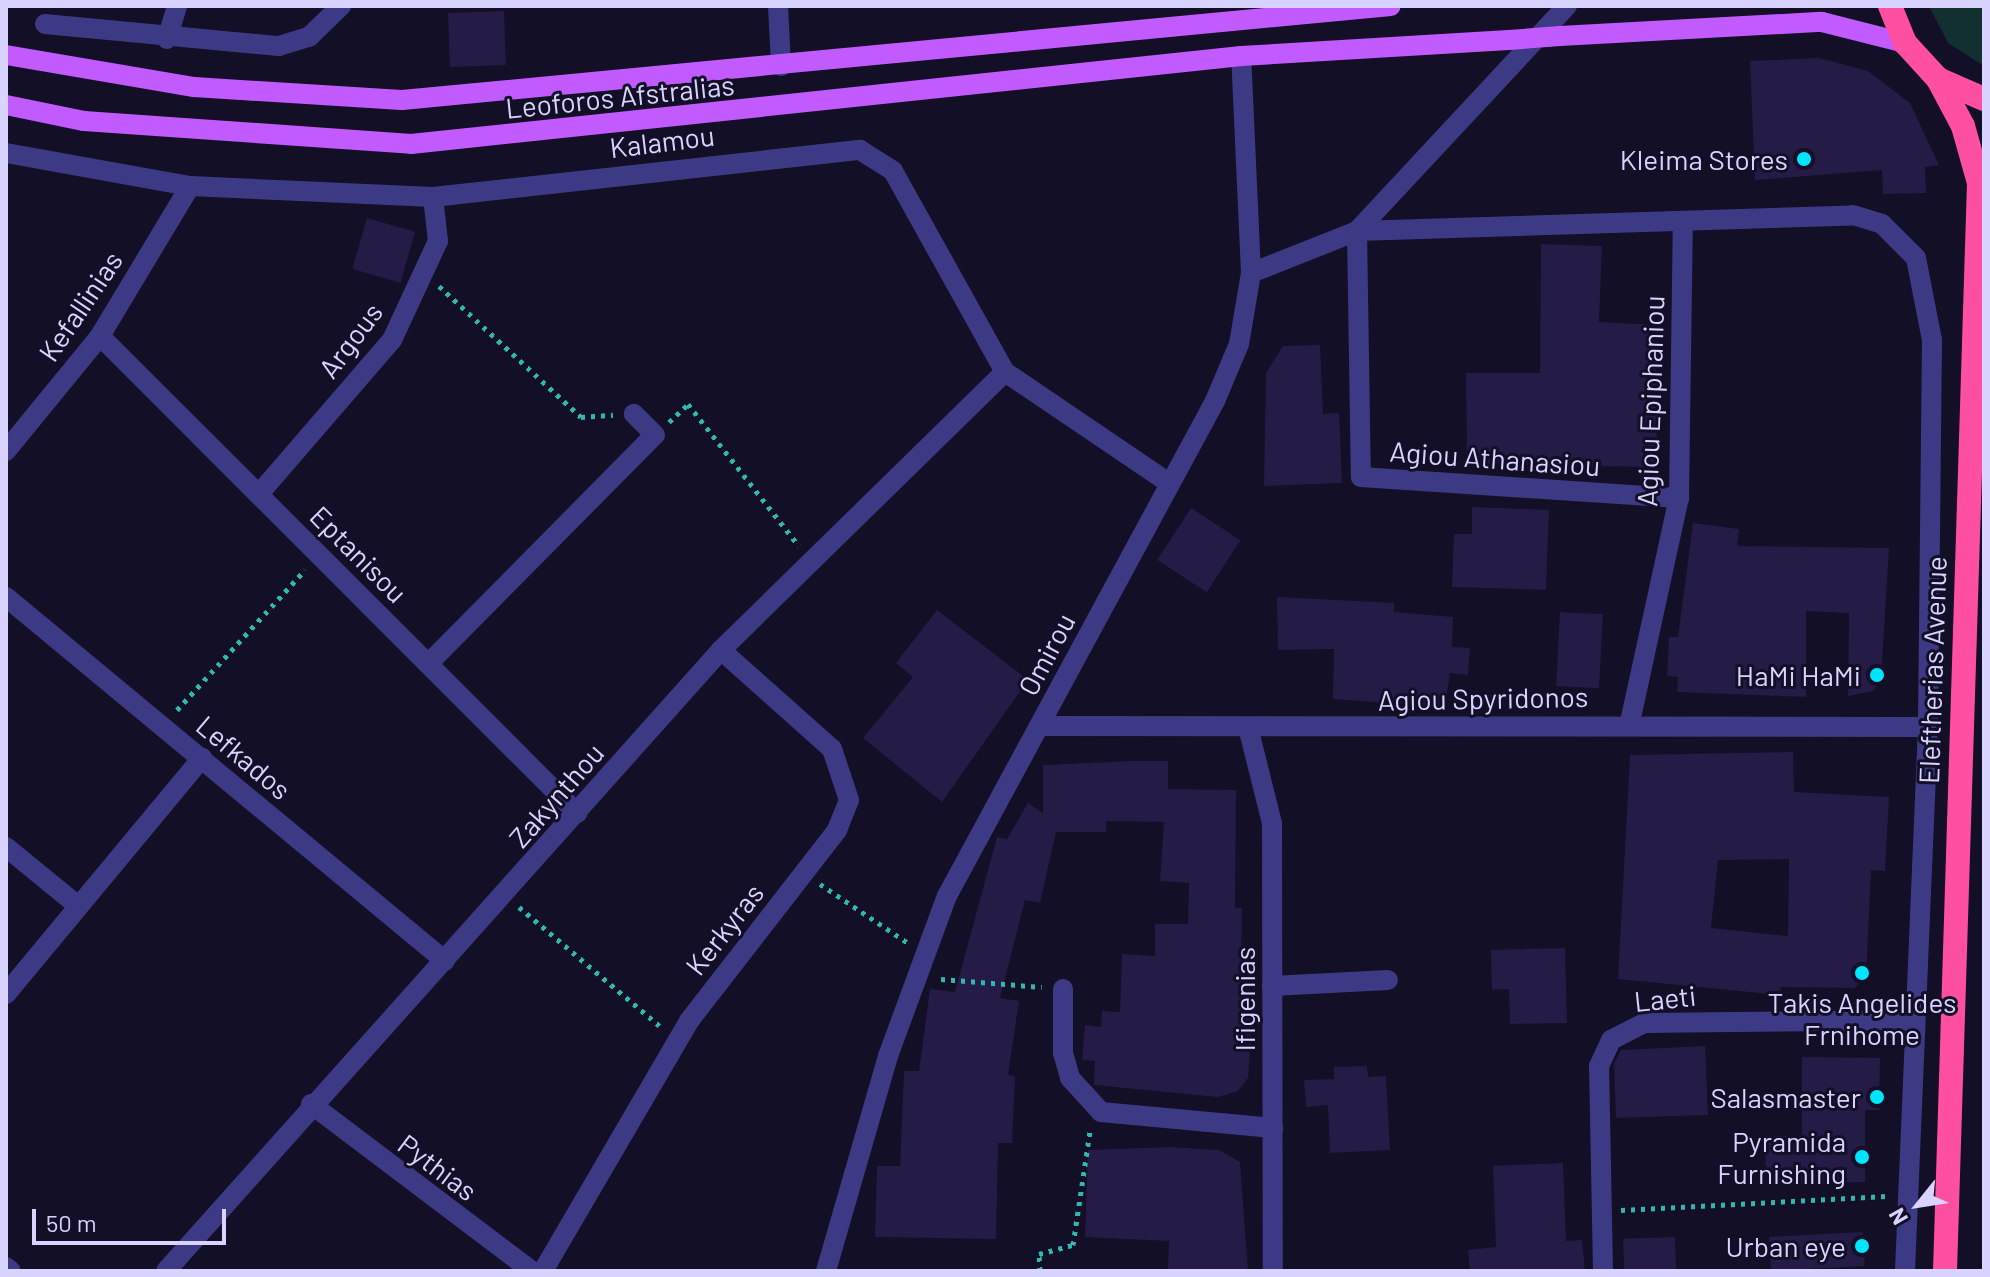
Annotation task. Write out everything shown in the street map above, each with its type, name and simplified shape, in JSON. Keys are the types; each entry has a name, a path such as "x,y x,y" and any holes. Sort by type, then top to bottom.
{"highway":[{"path":"1890,6 1905,43 1938,79 1984,99"},
{"name":"Eleftherias Avenue","path":"1938,79 1963,126 1979,183 1945,1271"}],"main road":[{"name":"Leoforos Afstralias","path":"6,55 194,87 402,100 781,66 951,44 1391,6"},
{"name":"Leoforos Afstralias","path":"6,105 84,121 411,144 1241,56 1822,22 1905,43"}],"street":[{"path":"167,39 177,6"},
{"path":"45,24 167,39 279,46 309,37 341,6"},
{"path":"778,6 781,66"},
{"path":"1357,231 1567,6"},
{"name":"Omirou","path":"826,1271 917,977 947,896 1169,483 1239,344 1251,273 1241,56"},
{"name":"Kalamou","path":"6,153 190,186 433,197 860,150 893,171 1005,372 1169,483"},
{"name":"Kefallinias","path":"6,451 100,336 190,186"},
{"name":"Argous","path":"259,494 392,340 438,241 433,197"},
{"path":"1251,273 1357,231 1869,218 1895,234 1924,273 1932,340 1928,727 1905,1271"},
{"name":"Agiou Epiphaniou","path":"1630,722 1679,498 1683,221"},
{"name":"Agiou Athanasiou","path":"1357,231 1361,477 1679,498"},
{"name":"Eptanisou","path":"100,336 577,813"},
{"name":"Zakynthou","path":"166,1271 311,1104 506,896 721,650 810,559 1005,372"},
{"path":"428,664 655,435 634,414"},
{"name":"Lefkados","path":"6,597 445,961"},
{"name":"Kerkyras","path":"543,1271 677,1041 837,830 849,800 845,776 832,749 721,650"},
{"name":"Agiou Spyridonos","path":"1039,726 1249,731 1630,722 1928,727"},
{"name":"Ifigenias","path":"1249,731 1271,809 1273,1271"},
{"path":"6,994 76,904 202,758"},
{"path":"6,847 76,904"},
{"path":"1272,986 1388,980"},
{"path":"1063,989 1063,1053 1070,1078 1093,1105 1125,1119 1273,1128"},
{"name":"Laeti","path":"1603,1271 1599,1066 1611,1040 1625,1029 1644,1023 1914,1020"},
{"name":"Pythias","path":"311,1104 532,1271"},
{"path":"6,1267 11,1271"}],"path":[{"path":"425,274 581,417 634,414"},
{"path":"655,435 688,404 810,559"},
{"path":"163,726 320,555"},
{"path":"804,873 925,955"},
{"path":"506,896 677,1041"},
{"path":"917,977 1063,989"},
{"path":"1040,1271 1039,1254 1073,1245 1093,1105"},
{"path":"1602,1211 1908,1195"}],"green space":[{"path":"1929,6 1984,6 1984,66 1948,43"}],"building":[{"path":"504,11 506,65 450,67 448,13"},
{"path":"1819,58 1868,71 1910,103 1939,165 1925,167 1926,193 1883,194 1882,170 1755,180 1750,61"},
{"path":"367,218 415,232 400,283 352,269"},
{"path":"1541,244 1602,246 1599,322 1656,325 1657,467 1467,464 1466,373 1540,373"},
{"path":"1320,345 1323,414 1339,413 1342,483 1264,486 1266,373 1283,346"},
{"path":"1472,507 1549,510 1546,590 1452,587 1454,534 1472,534"},
{"path":"1191,508 1240,540 1207,592 1157,560"},
{"path":"1693,523 1739,529 1737,546 1889,548 1881,680 1873,691 1848,696 1849,613 1806,611 1806,697 1677,692 1678,677 1667,676 1669,637 1678,637"},
{"path":"1277,597 1394,603 1394,612 1453,617 1452,647 1470,648 1468,675 1450,673 1445,707 1333,699 1334,649 1278,650"},
{"path":"937,610 1028,680 942,802 863,738 913,677 896,663"},
{"path":"1560,612 1603,614 1599,688 1556,686"},
{"path":"1793,752 1794,792 1889,797 1885,871 1871,870 1866,978 1854,988 1781,987 1780,995 1618,979 1630,755","holes":["1789,859 1788,936 1711,928 1718,860"]},
{"path":"1168,761 1168,789 1236,790 1235,908 1242,908 1241,966 1248,966 1246,1012 1253,1012 1248,1078 1238,1091 1218,1097 1094,1085 1095,1061 1082,1060 1085,1025 1101,1027 1102,1011 1120,1012 1122,954 1155,956 1155,924 1188,924 1189,883 1160,881 1164,822 1106,821 1106,832 1056,832 1040,903 1025,900 1000,998 1019,1001 1008,1075 1015,1076 1012,1143 998,1143 996,1239 875,1237 877,1166 900,1166 904,1071 919,1071 930,989 955,992 997,837 1007,839 1028,803 1043,813 1043,765"},
{"path":"1565,948 1567,1023 1510,1024 1509,989 1492,990 1491,950"},
{"path":"1705,1046 1708,1115 1616,1118 1614,1064 1621,1050"},
{"path":"1802,1057 1880,1058 1879,1110 1865,1110 1865,1182 1766,1183 1765,1136 1802,1136"},
{"path":"1367,1066 1368,1077 1386,1076 1390,1150 1330,1153 1328,1105 1306,1107 1304,1080 1334,1079 1334,1067"},
{"path":"1169,1147 1219,1150 1240,1162 1248,1271 1168,1271 1169,1241 1085,1237 1088,1150"},
{"path":"1563,1163 1566,1241 1582,1240 1585,1271 1470,1271 1468,1250 1496,1247 1493,1166"},
{"path":"1863,1232 1865,1266 1771,1271 1769,1237"},
{"path":"1675,1237 1676,1271 1624,1271 1623,1239"}],"place":[{"name":"Kleima Stores","path":"1804,159"},
{"name":"HaMi HaMi","path":"1877,675"},
{"name":"Takis Angelides Frnihome","path":"1862,973"},
{"name":"Salasmaster","path":"1877,1097"},
{"name":"Pyramida Furnishing","path":"1862,1157"},
{"name":"Urban eye","path":"1862,1246"}]}
